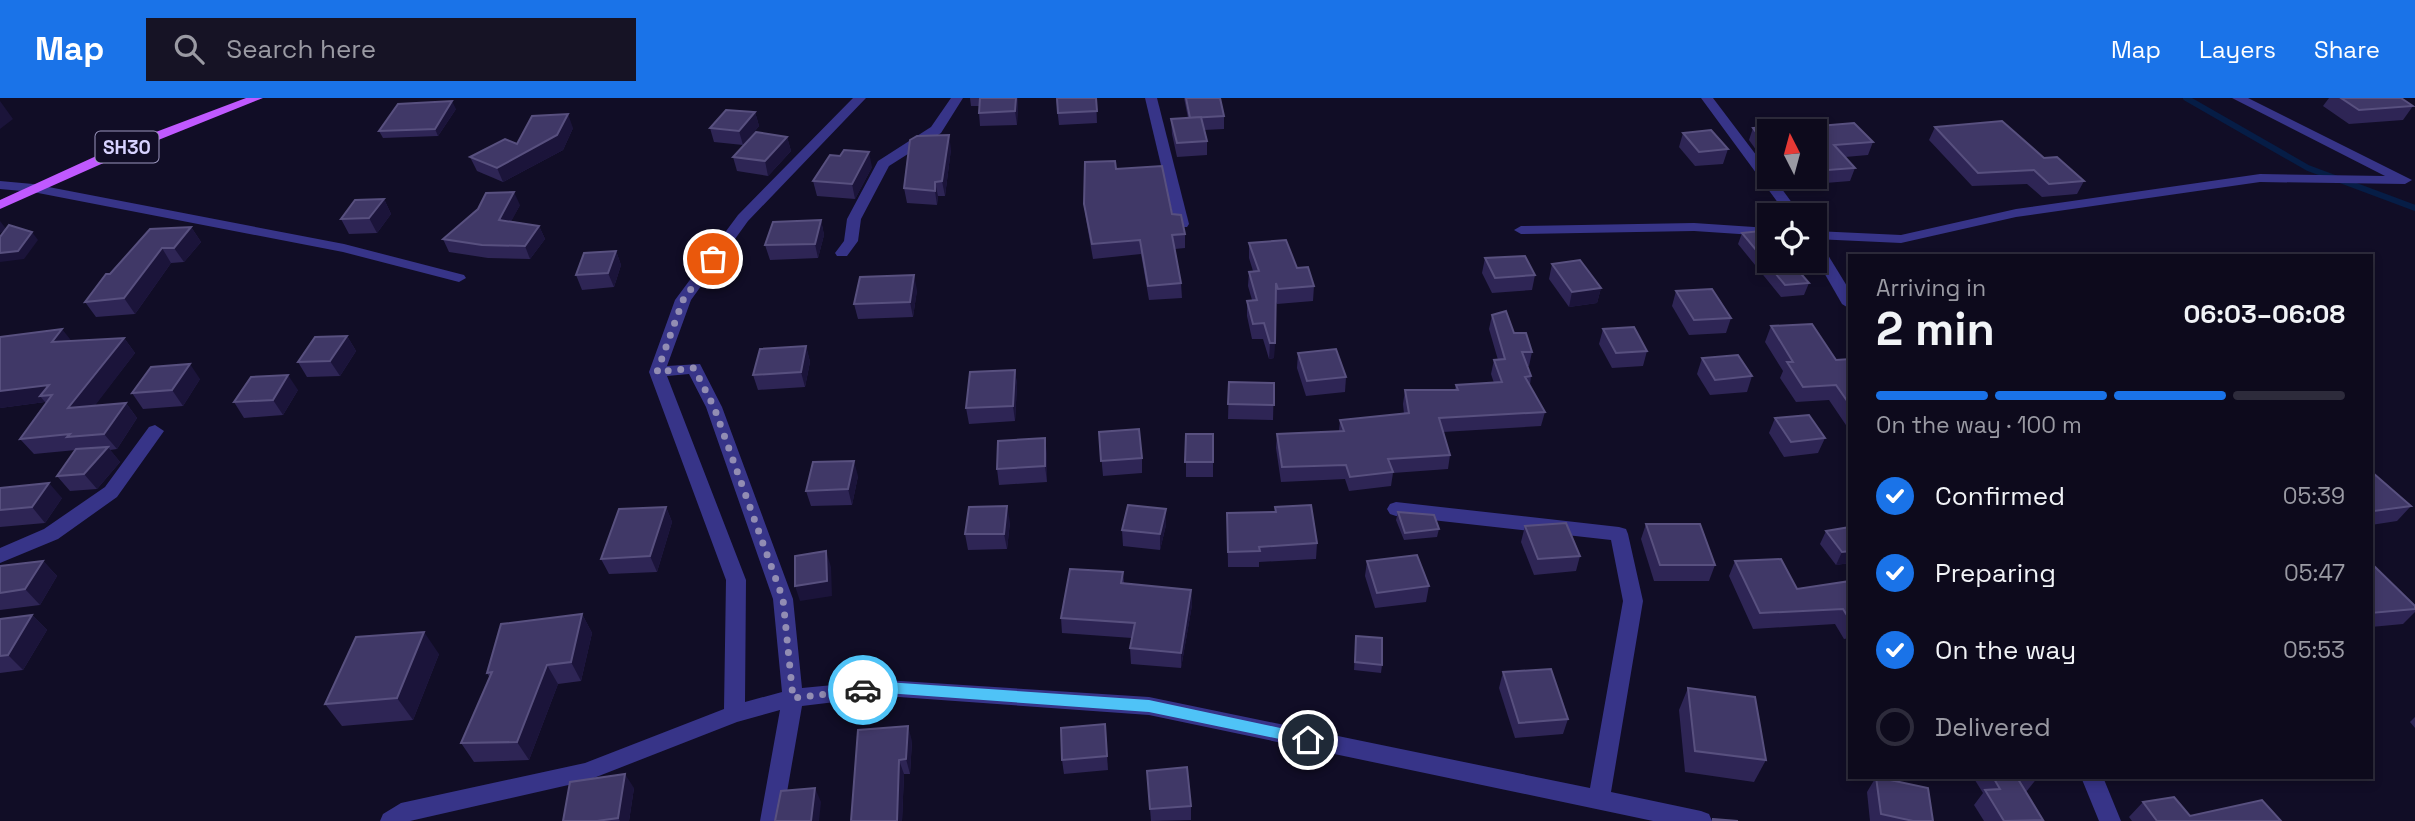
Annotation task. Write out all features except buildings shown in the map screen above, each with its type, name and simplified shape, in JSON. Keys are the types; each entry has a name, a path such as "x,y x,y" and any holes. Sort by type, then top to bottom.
{"main road":[{"name":"SH30","path":"0,205 121,150 257,98"}],"street":[{"path":"734,714 736,580 657,372 683,300 743,218 860,98"},
{"path":"842,253 851,241 854,219 883,164 936,130 957,98"},
{"path":"1151,98 1182,223"},
{"path":"1707,98 1785,203"},
{"path":"2238,98 2410,182"},
{"path":"1827,236 1901,239 2016,213 2260,178 2410,182"},
{"path":"0,185 33,188 344,248 459,278"},
{"path":"1521,230 1681,227 1757,231"},
{"path":"1827,265 1848,301"},
{"path":"657,372 694,368 714,407 783,599 793,698 771,821"},
{"path":"0,556 51,534 111,492 155,430"},
{"path":"1396,509 1619,534 1633,601 1599,799"},
{"path":"391,821 401,813 586,772 734,714 793,698 886,688 1149,706 1701,821"},
{"path":"2093,779 2110,821"}],"waterway":[{"path":"2186,98 2308,168 2415,208"}],"way so far":[{"path":"713,259 683,300 657,372 694,368 714,407 783,599 793,698 863,690"}],"route":[{"path":"863,690 886,688 1149,706 1308,740"}]}
